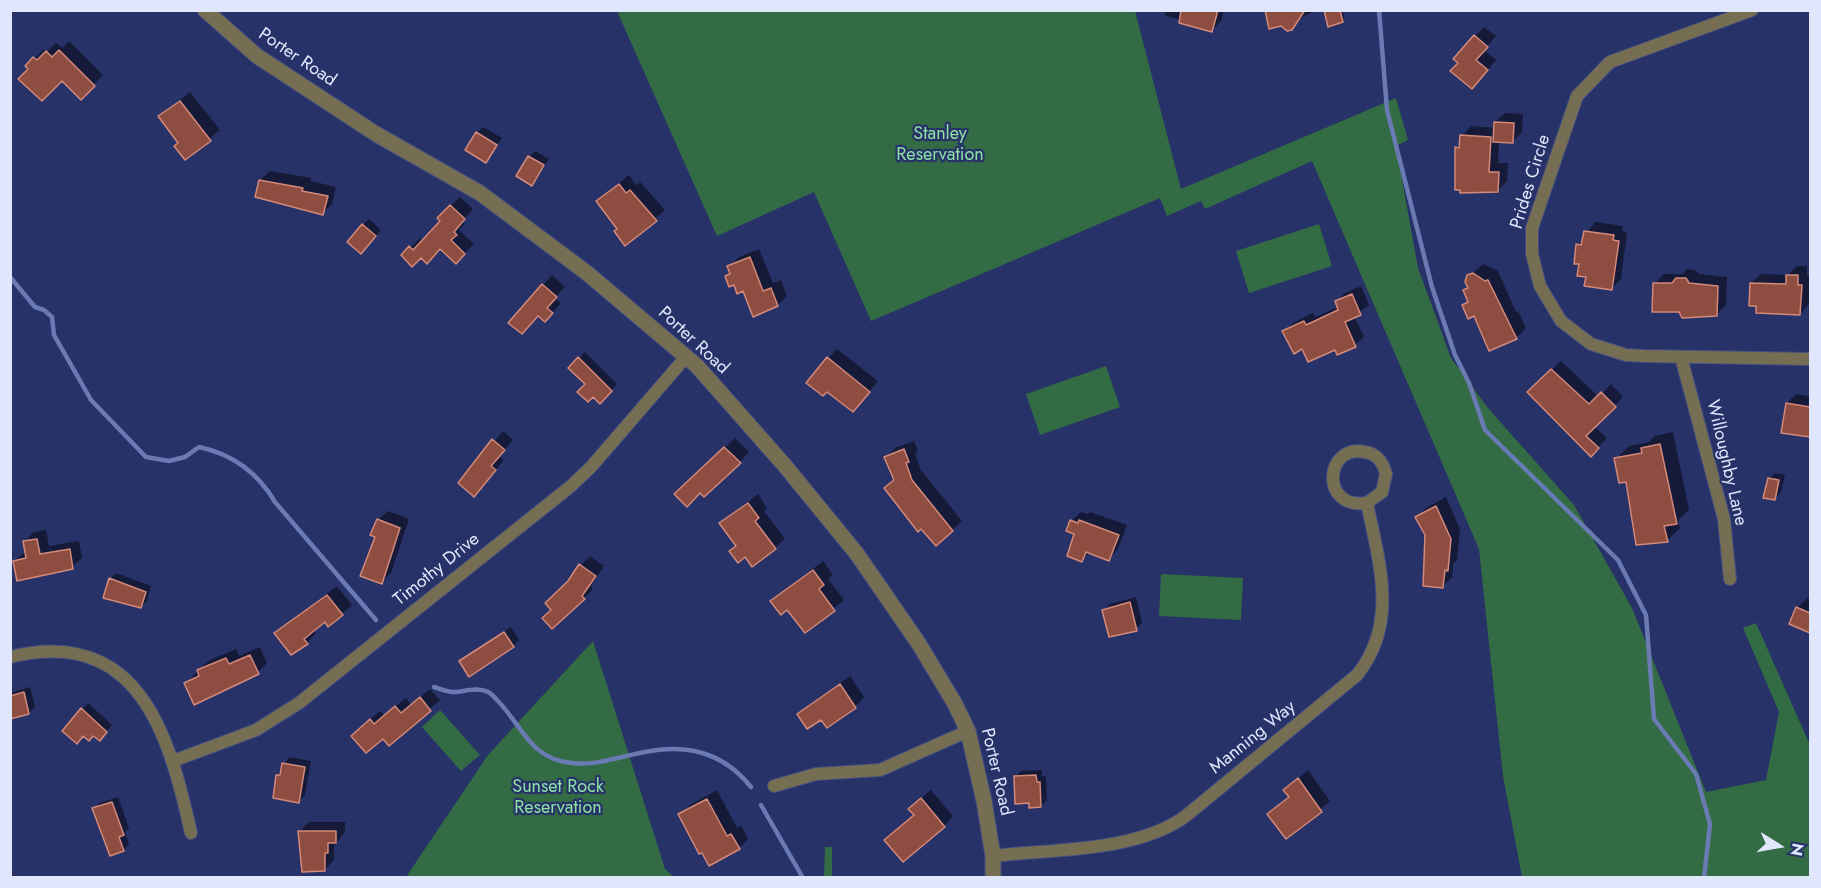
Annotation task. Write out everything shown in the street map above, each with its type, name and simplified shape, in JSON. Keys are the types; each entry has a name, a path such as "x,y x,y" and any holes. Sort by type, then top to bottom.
{"street":[{"name":"Porter Road","path":"206,10 257,56 376,134 480,193 587,273 697,366 857,554 920,644 968,730 993,856 993,878"},
{"name":"Prides Circle","path":"1752,10 1610,62 1591,80 1577,96 1532,228 1532,254 1540,286 1561,321 1591,344 1626,355 1810,359"},
{"name":"Willoughby Lane","path":"1681,357 1724,519 1730,579"},
{"name":"Timothy Drive","path":"173,761 256,730 299,703 571,486 591,467 685,358"},
{"path":"1352,452 1370,453 1378,458 1386,474 1382,492 1367,503 1359,504 1343,499 1334,485 1333,477 1338,461 1352,452"},
{"name":"Manning Way","path":"993,856 1126,842 1158,833 1187,815 1357,675 1374,651 1384,612 1383,585 1367,503"},
{"path":"10,657 38,651 62,651 84,655 106,663 125,678 147,704 159,724 173,761 191,833"},
{"path":"774,786 816,774 880,770 968,730"}],"green space":[{"name":"Stanley Reservation","path":"617,11 1135,11 1181,189 1396,98 1408,140 1396,146 1418,268 1451,358 1488,408 1574,505 1632,608 1706,792 1766,780 1779,712 1743,628 1756,623 1810,745 1810,877 1522,877 1503,776 1479,549 1312,161 1205,209 1201,201 1167,216 1160,198 871,321 814,192 717,236"},
{"path":"1319,224 1332,266 1249,293 1236,251"},
{"path":"1106,366 1120,407 1040,435 1026,394"},
{"path":"1161,574 1243,578 1241,620 1159,616"},
{"name":"Sunset Rock Reservation","path":"593,641 665,869 674,877 406,877 488,755"},
{"path":"440,710 480,755 461,771 422,727"},
{"path":"825,847 832,847 832,877 824,877"}],"building":[{"path":"1181,10 1218,10 1212,32 1179,23"},
{"path":"1265,10 1305,10 1292,30 1287,31 1281,26 1269,29"},
{"path":"1324,10 1340,10 1343,22 1328,27"},
{"path":"1474,35 1488,47 1476,60 1488,70 1472,89 1450,71 1458,63 1453,59"},
{"path":"59,50 95,86 81,100 62,81 42,101 18,79 28,69 25,66 33,57 37,60 46,51 52,57"},
{"path":"180,101 211,141 185,160 174,146 178,143 158,116"},
{"path":"1494,122 1514,123 1513,143 1493,142"},
{"path":"476,132 497,145 486,163 465,150"},
{"path":"1460,135 1491,137 1489,172 1499,172 1498,192 1460,193 1460,190 1455,190 1455,147 1459,148"},
{"path":"528,156 544,165 532,186 516,176"},
{"path":"259,180 303,188 302,191 328,196 323,215 255,197"},
{"path":"619,184 626,193 630,190 657,221 625,246 614,231 617,229 596,201"},
{"path":"450,205 465,219 454,232 457,235 451,240 465,254 456,264 440,249 427,264 421,258 412,267 401,255 409,246 413,250 440,221 437,218"},
{"path":"362,224 376,236 361,254 347,242"},
{"path":"1584,231 1614,235 1613,240 1619,241 1612,290 1584,286 1586,277 1577,276 1579,264 1574,264 1576,244 1581,245"},
{"path":"750,257 763,291 771,288 778,306 753,317 743,291 737,294 734,285 729,287 725,276 730,274 727,266"},
{"path":"1473,273 1485,281 1488,280 1517,339 1489,351 1474,316 1468,319 1462,305 1468,302 1463,290 1468,288 1465,282 1467,275"},
{"path":"1786,275 1798,275 1798,285 1802,285 1800,315 1756,313 1756,306 1749,306 1750,283 1786,284"},
{"path":"1676,278 1686,278 1689,283 1718,286 1717,316 1682,318 1679,312 1652,312 1653,283 1672,283"},
{"path":"542,284 557,297 547,308 553,313 545,322 538,316 522,334 508,323"},
{"path":"1352,294 1361,315 1345,322 1356,347 1337,355 1335,350 1308,362 1302,349 1294,354 1282,331 1304,321 1306,325 1338,310 1335,301"},
{"path":"578,357 612,391 600,404 593,397 588,402 577,392 585,384 568,368"},
{"path":"827,357 870,392 853,412 827,392 823,396 806,383"},
{"path":"1551,369 1589,404 1601,392 1616,407 1586,436 1599,448 1591,457 1527,392"},
{"path":"1786,403 1810,407 1810,437 1781,433"},
{"path":"492,439 505,450 491,466 496,470 474,497 458,483"},
{"path":"1660,444 1677,524 1664,526 1668,542 1636,545 1626,482 1619,483 1614,458 1642,453 1641,448"},
{"path":"724,447 741,463 704,497 700,493 687,507 674,494"},
{"path":"904,449 912,480 953,531 936,546 921,529 918,532 884,488 894,480 884,457"},
{"path":"1768,478 1779,480 1775,500 1763,498"},
{"path":"748,503 759,518 755,521 776,549 752,567 745,557 738,563 729,551 736,546 719,523"},
{"path":"1436,506 1451,539 1448,571 1445,570 1443,588 1423,586 1425,535 1415,517"},
{"path":"377,519 400,528 382,584 360,576 375,537 370,535"},
{"path":"1070,520 1078,523 1079,520 1119,535 1109,561 1086,552 1082,562 1067,556 1074,534 1066,531"},
{"path":"37,539 40,554 70,549 73,569 17,581 13,561 26,558 23,541"},
{"path":"579,564 596,576 582,596 585,599 552,629 542,618 551,610 545,603 568,581"},
{"path":"813,570 824,585 819,589 835,611 805,633 787,610 781,615 770,601"},
{"path":"109,578 146,592 141,608 103,598"},
{"path":"327,595 343,615 328,627 325,622 304,639 308,644 291,655 274,633"},
{"path":"1130,602 1137,631 1109,637 1102,610"},
{"path":"1796,607 1810,613 1810,633 1789,624"},
{"path":"504,632 514,647 469,677 459,661"},
{"path":"250,655 259,674 194,705 184,683 199,676 197,670 226,658 229,664"},
{"path":"840,684 856,708 827,728 821,720 807,729 797,714"},
{"path":"24,692 29,714 10,719 10,696"},
{"path":"420,697 431,711 389,746 383,739 366,753 351,736 370,719 374,724 395,706 401,713"},
{"path":"81,708 107,732 100,741 93,736 89,741 83,736 77,744 62,731"},
{"path":"282,763 305,767 299,803 273,798 276,775 280,775"},
{"path":"1036,775 1037,782 1040,782 1041,807 1029,808 1029,803 1015,804 1014,776"},
{"path":"1298,778 1322,812 1286,839 1267,814 1289,797 1283,790"},
{"path":"921,798 945,827 903,862 884,840 914,815 908,809"},
{"path":"707,799 727,836 731,834 740,849 709,866 702,853 699,854 678,814"},
{"path":"112,802 124,835 119,837 124,851 110,856 92,808"},
{"path":"298,831 336,831 336,843 328,843 328,853 325,853 325,871 302,872"}],"waterway":[{"path":"1379,10 1387,110 1432,287 1455,355 1469,383 1485,430 1618,560 1646,615 1654,719 1696,774 1710,824 1704,878"},
{"path":"10,277 35,307 44,310 52,317 54,335 91,400 146,457 169,461 185,457 199,447 222,454 243,466 261,482 275,502 376,620"},
{"path":"434,687 451,692 476,690 489,693 537,748 558,760 581,764 656,750 687,750 702,753 728,765 751,787"},
{"path":"761,805 803,878"}]}
